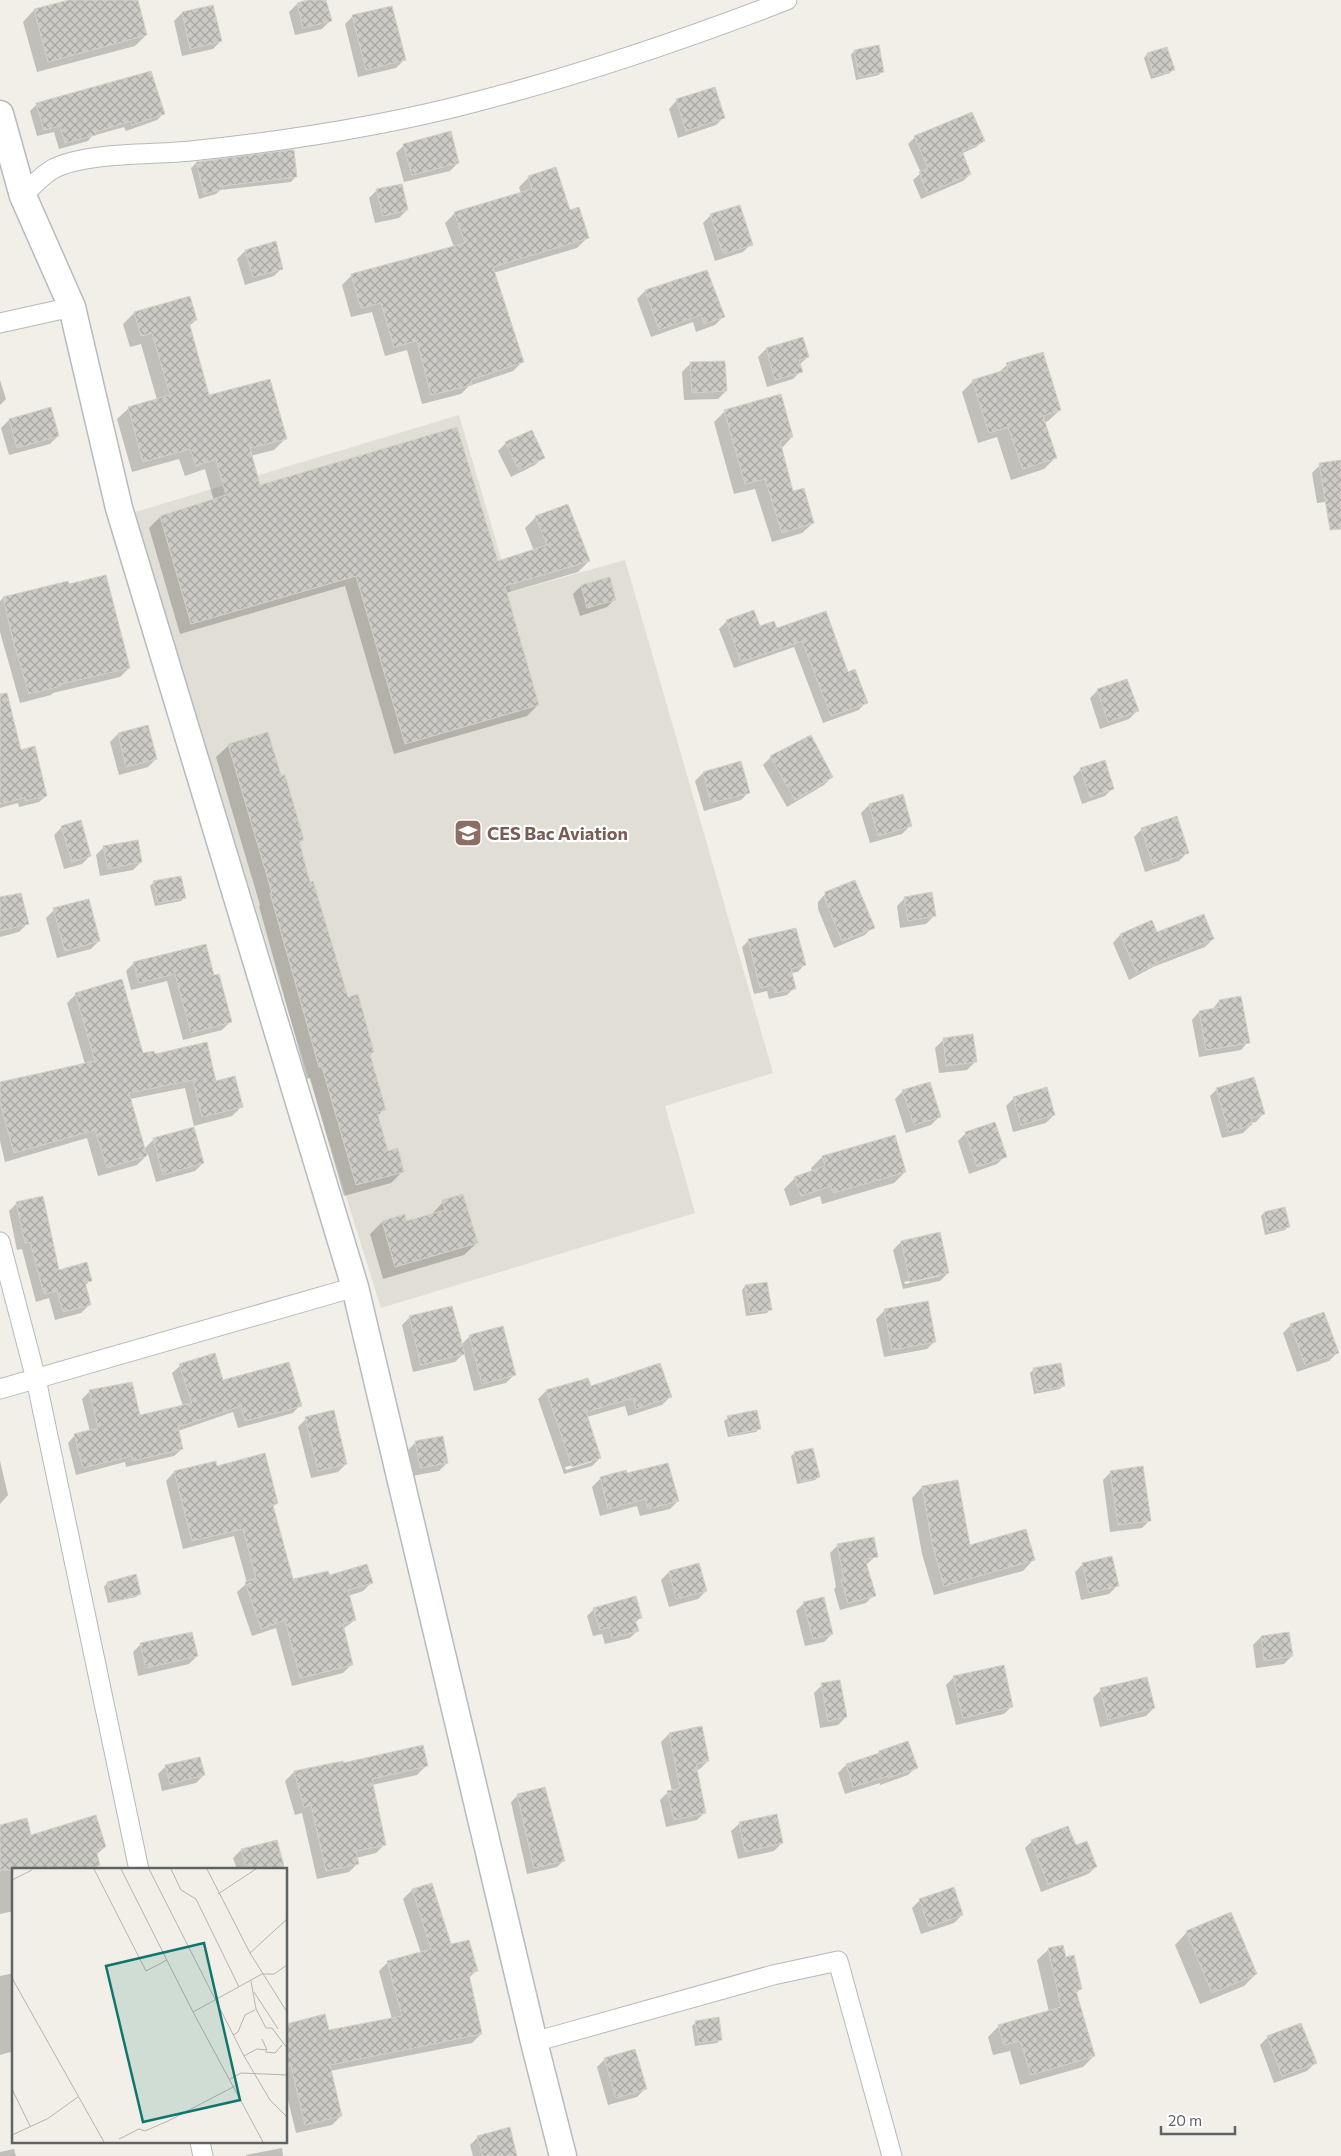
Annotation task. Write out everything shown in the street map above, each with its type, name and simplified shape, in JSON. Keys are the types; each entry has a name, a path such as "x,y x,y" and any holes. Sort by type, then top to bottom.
{"street":[{"path":"23,196 40,178 54,168 89,158 161,154 271,143 405,118 478,102 548,82 696,34 786,0"},
{"path":"0,114 23,196 72,307 119,508 355,1287 534,2042 563,2156"},
{"path":"0,323 72,307"},
{"path":"0,1242 36,1379 139,1868"},
{"path":"0,1389 355,1287"},
{"path":"534,2042 773,1975 838,1961 892,2156"}],"shaded area":[{"name":"CES Bac Aviation","path":"459,415 511,592 625,560 773,1073 665,1106 695,1213 381,1308 132,513"}],"building":[{"path":"69,0 138,0 147,35 48,62 34,9"},
{"path":"307,0 326,0 332,21 303,28 297,3"},
{"path":"213,5 222,41 190,49 182,12"},
{"path":"392,6 406,60 366,70 352,15"},
{"path":"879,45 884,72 859,77 854,50"},
{"path":"1167,47 1175,70 1154,76 1147,53"},
{"path":"151,71 165,114 132,125 131,121 95,132 96,135 65,143 60,126 44,130 36,103"},
{"path":"715,87 725,118 686,131 676,99"},
{"path":"972,112 985,141 962,151 971,174 927,193 919,172 928,168 914,136"},
{"path":"451,131 459,163 412,175 403,144"},
{"path":"294,150 297,177 222,186 223,189 204,194 196,162"},
{"path":"556,167 570,210 579,207 589,238 493,267 524,362 471,380 472,385 431,395 417,341 394,347 381,303 361,308 351,274 465,243 454,212 532,189 528,176"},
{"path":"402,184 408,210 383,216 376,189"},
{"path":"740,205 753,245 723,254 710,214"},
{"path":"276,241 283,269 253,277 245,250"},
{"path":"707,270 725,317 704,324 701,315 659,330 645,290"},
{"path":"190,296 197,320 189,322 209,395 270,379 287,439 250,448 260,485 457,427 498,561 547,545 535,516 568,504 590,561 505,586 539,705 405,744 356,576 191,624 160,516 226,495 216,459 196,466 190,449 143,462 128,407 170,395 152,333 141,336 134,312"},
{"path":"803,337 809,357 799,360 803,372 775,380 766,348"},
{"path":"1043,352 1061,410 1043,416 1057,458 1023,469 1008,427 989,433 972,380 1008,369 1006,363"},
{"path":"725,361 727,391 692,393 690,362"},
{"path":"781,394 793,437 780,441 793,491 804,488 814,523 782,533 765,479 745,484 724,410"},
{"path":"51,407 59,436 17,448 9,419"},
{"path":"532,430 545,458 519,470 505,442"},
{"path":"1341,460 1341,529 1330,530 1319,463"},
{"path":"106,575 130,668 61,684 61,686 29,694 14,644 3,597 68,581 69,584"},
{"path":"610,577 616,600 587,608 581,585"},
{"path":"754,610 760,626 774,621 777,628 826,611 848,672 855,669 868,703 831,716 802,641 741,662 726,620"},
{"path":"1127,679 1139,711 1108,722 1097,689"},
{"path":"7,693 21,750 35,746 47,796 25,801 24,798 0,804 0,694"},
{"path":"148,725 157,759 126,767 118,733"},
{"path":"268,732 281,775 285,775 304,840 299,841 310,882 313,881 348,997 358,994 374,1052 370,1054 386,1110 377,1112 388,1151 398,1148 404,1172 356,1185 322,1067 319,1067 270,893 272,893 228,744"},
{"path":"811,735 833,777 795,800 770,756"},
{"path":"1105,760 1114,789 1090,797 1080,768"},
{"path":"741,761 750,793 711,803 703,772"},
{"path":"903,794 912,826 878,836 869,804"},
{"path":"1177,816 1189,853 1153,865 1141,828"},
{"path":"81,820 91,856 72,862 61,826"},
{"path":"138,840 142,862 108,869 103,846"},
{"path":"181,876 186,898 158,903 153,881"},
{"path":"855,880 875,928 842,941 825,900 825,892"},
{"path":"932,892 936,916 908,921 904,897"},
{"path":"21,893 29,924 0,931 0,897"},
{"path":"89,899 100,941 65,951 53,908"},
{"path":"1204,914 1214,939 1158,962 1137,973 1120,934 1152,920 1157,932"},
{"path":"796,928 806,965 791,969 796,989 775,993 773,985 760,988 748,939"},
{"path":"206,944 214,975 219,974 232,1022 191,1033 175,974 139,983 133,962"},
{"path":"122,979 143,1053 154,1051 155,1054 207,1042 216,1081 235,1076 243,1107 202,1117 193,1080 129,1093 147,1156 107,1168 95,1130 14,1153 0,1102 0,1082 95,1061 75,993"},
{"path":"1241,996 1250,1043 1206,1050 1199,1011 1220,1007 1219,1000"},
{"path":"973,1034 977,1062 946,1066 943,1038"},
{"path":"1254,1077 1265,1114 1251,1118 1252,1125 1229,1132 1216,1088"},
{"path":"930,1082 941,1117 914,1125 902,1090"},
{"path":"1047,1087 1055,1115 1021,1125 1013,1097"},
{"path":"995,1122 1007,1157 977,1167 965,1132"},
{"path":"194,1127 204,1163 163,1175 153,1138"},
{"path":"895,1135 906,1172 833,1193 831,1186 801,1196 794,1177 825,1166 822,1156"},
{"path":"463,1194 478,1243 395,1267 382,1221 405,1214 406,1221 445,1210 442,1200"},
{"path":"43,1196 59,1270 87,1262 92,1281 85,1282 91,1305 63,1312 57,1291 44,1294 30,1242 25,1243 16,1202"},
{"path":"1285,1207 1290,1227 1268,1232 1264,1212"},
{"path":"940,1232 949,1273 910,1282 901,1241"},
{"path":"767,1282 772,1310 750,1313 745,1285"},
{"path":"928,1301 936,1342 892,1350 884,1309"},
{"path":"452,1306 465,1354 421,1365 409,1316"},
{"path":"1324,1312 1339,1353 1305,1365 1290,1324"},
{"path":"503,1326 516,1375 482,1384 469,1335"},
{"path":"215,1353 223,1380 289,1362 302,1406 245,1421 241,1406 178,1427 183,1449 133,1461 132,1456 83,1468 74,1434 98,1428 89,1390 132,1382 140,1415 192,1403 179,1364"},
{"path":"660,1363 672,1397 636,1409 633,1398 586,1412 601,1458 572,1467 546,1390 588,1378 591,1386"},
{"path":"1061,1363 1065,1386 1037,1391 1033,1368"},
{"path":"334,1410 347,1464 318,1471 305,1417"},
{"path":"757,1410 761,1429 731,1435 727,1416"},
{"path":"443,1436 448,1463 420,1468 415,1441"},
{"path":"813,1448 820,1477 801,1482 794,1452"},
{"path":"265,1453 278,1503 273,1505 293,1579 328,1571 330,1575 367,1564 373,1583 348,1590 356,1620 343,1624 353,1665 300,1678 285,1620 261,1629 245,1582 256,1578 243,1529 192,1541 174,1471 216,1461 217,1466"},
{"path":"668,1463 679,1501 648,1509 645,1499 608,1509 600,1477 626,1470 627,1473"},
{"path":"1143,1466 1151,1521 1118,1525 1110,1471"},
{"path":"958,1480 970,1545 1026,1529 1035,1560 944,1586 932,1543 922,1486"},
{"path":"874,1537 878,1557 865,1559 876,1596 848,1603 841,1580 844,1579 837,1544"},
{"path":"1112,1556 1119,1586 1089,1593 1082,1563"},
{"path":"699,1563 707,1591 676,1599 669,1571"},
{"path":"136,1574 141,1594 119,1600 111,1600 107,1582"},
{"path":"636,1596 642,1618 635,1620 639,1631 612,1638 609,1627 600,1630 593,1608"},
{"path":"824,1597 833,1634 813,1639 803,1602"},
{"path":"192,1632 198,1656 146,1668 140,1643"},
{"path":"1289,1632 1293,1656 1264,1661 1261,1636"},
{"path":"1004,1665 1013,1707 963,1718 953,1676"},
{"path":"1147,1677 1155,1708 1108,1720 1100,1688"},
{"path":"840,1680 847,1717 828,1721 821,1683"},
{"path":"702,1726 709,1761 696,1764 706,1813 674,1820 667,1791 680,1788 669,1733"},
{"path":"908,1741 918,1768 853,1787 846,1764"},
{"path":"423,1745 428,1766 372,1779 386,1845 356,1851 359,1864 326,1871 311,1805 304,1807 294,1771 343,1761 343,1763"},
{"path":"200,1757 205,1775 170,1784 165,1765"},
{"path":"545,1787 565,1861 534,1868 517,1794"},
{"path":"777,1814 783,1843 745,1852 739,1822"},
{"path":"96,1815 106,1847 96,1850 100,1865 91,1868 12,1868 12,1870 0,1870 0,1825 27,1818 31,1835"},
{"path":"1068,1826 1076,1845 1087,1841 1097,1867 1048,1885 1031,1840"},
{"path":"277,1840 284,1866 277,1868 246,1868 241,1849"},
{"path":"432,1883 451,1944 469,1940 478,1971 469,1974 482,2034 330,2065 342,2116 305,2125 291,2066 288,2067 288,2023 325,2014 329,2030 402,2016 387,1961 431,1949 412,1889"},
{"path":"954,1887 963,1915 929,1927 919,1899"},
{"path":"1231,1912 1257,1974 1212,1993 1186,1931"},
{"path":"1063,1945 1066,1957 1074,1955 1082,1989 1076,1991 1095,2056 1031,2075 1020,2041 1004,2045 998,2025 1061,2007 1048,1948"},
{"path":"719,2017 722,2040 699,2043 695,2021"},
{"path":"1301,2023 1317,2063 1282,2076 1267,2036"},
{"path":"635,2049 647,2089 616,2098 604,2058"},
{"path":"510,2127 517,2156 483,2156 477,2136"}],"place":[{"name":"CES Bac Aviation","path":"468,833"}]}
